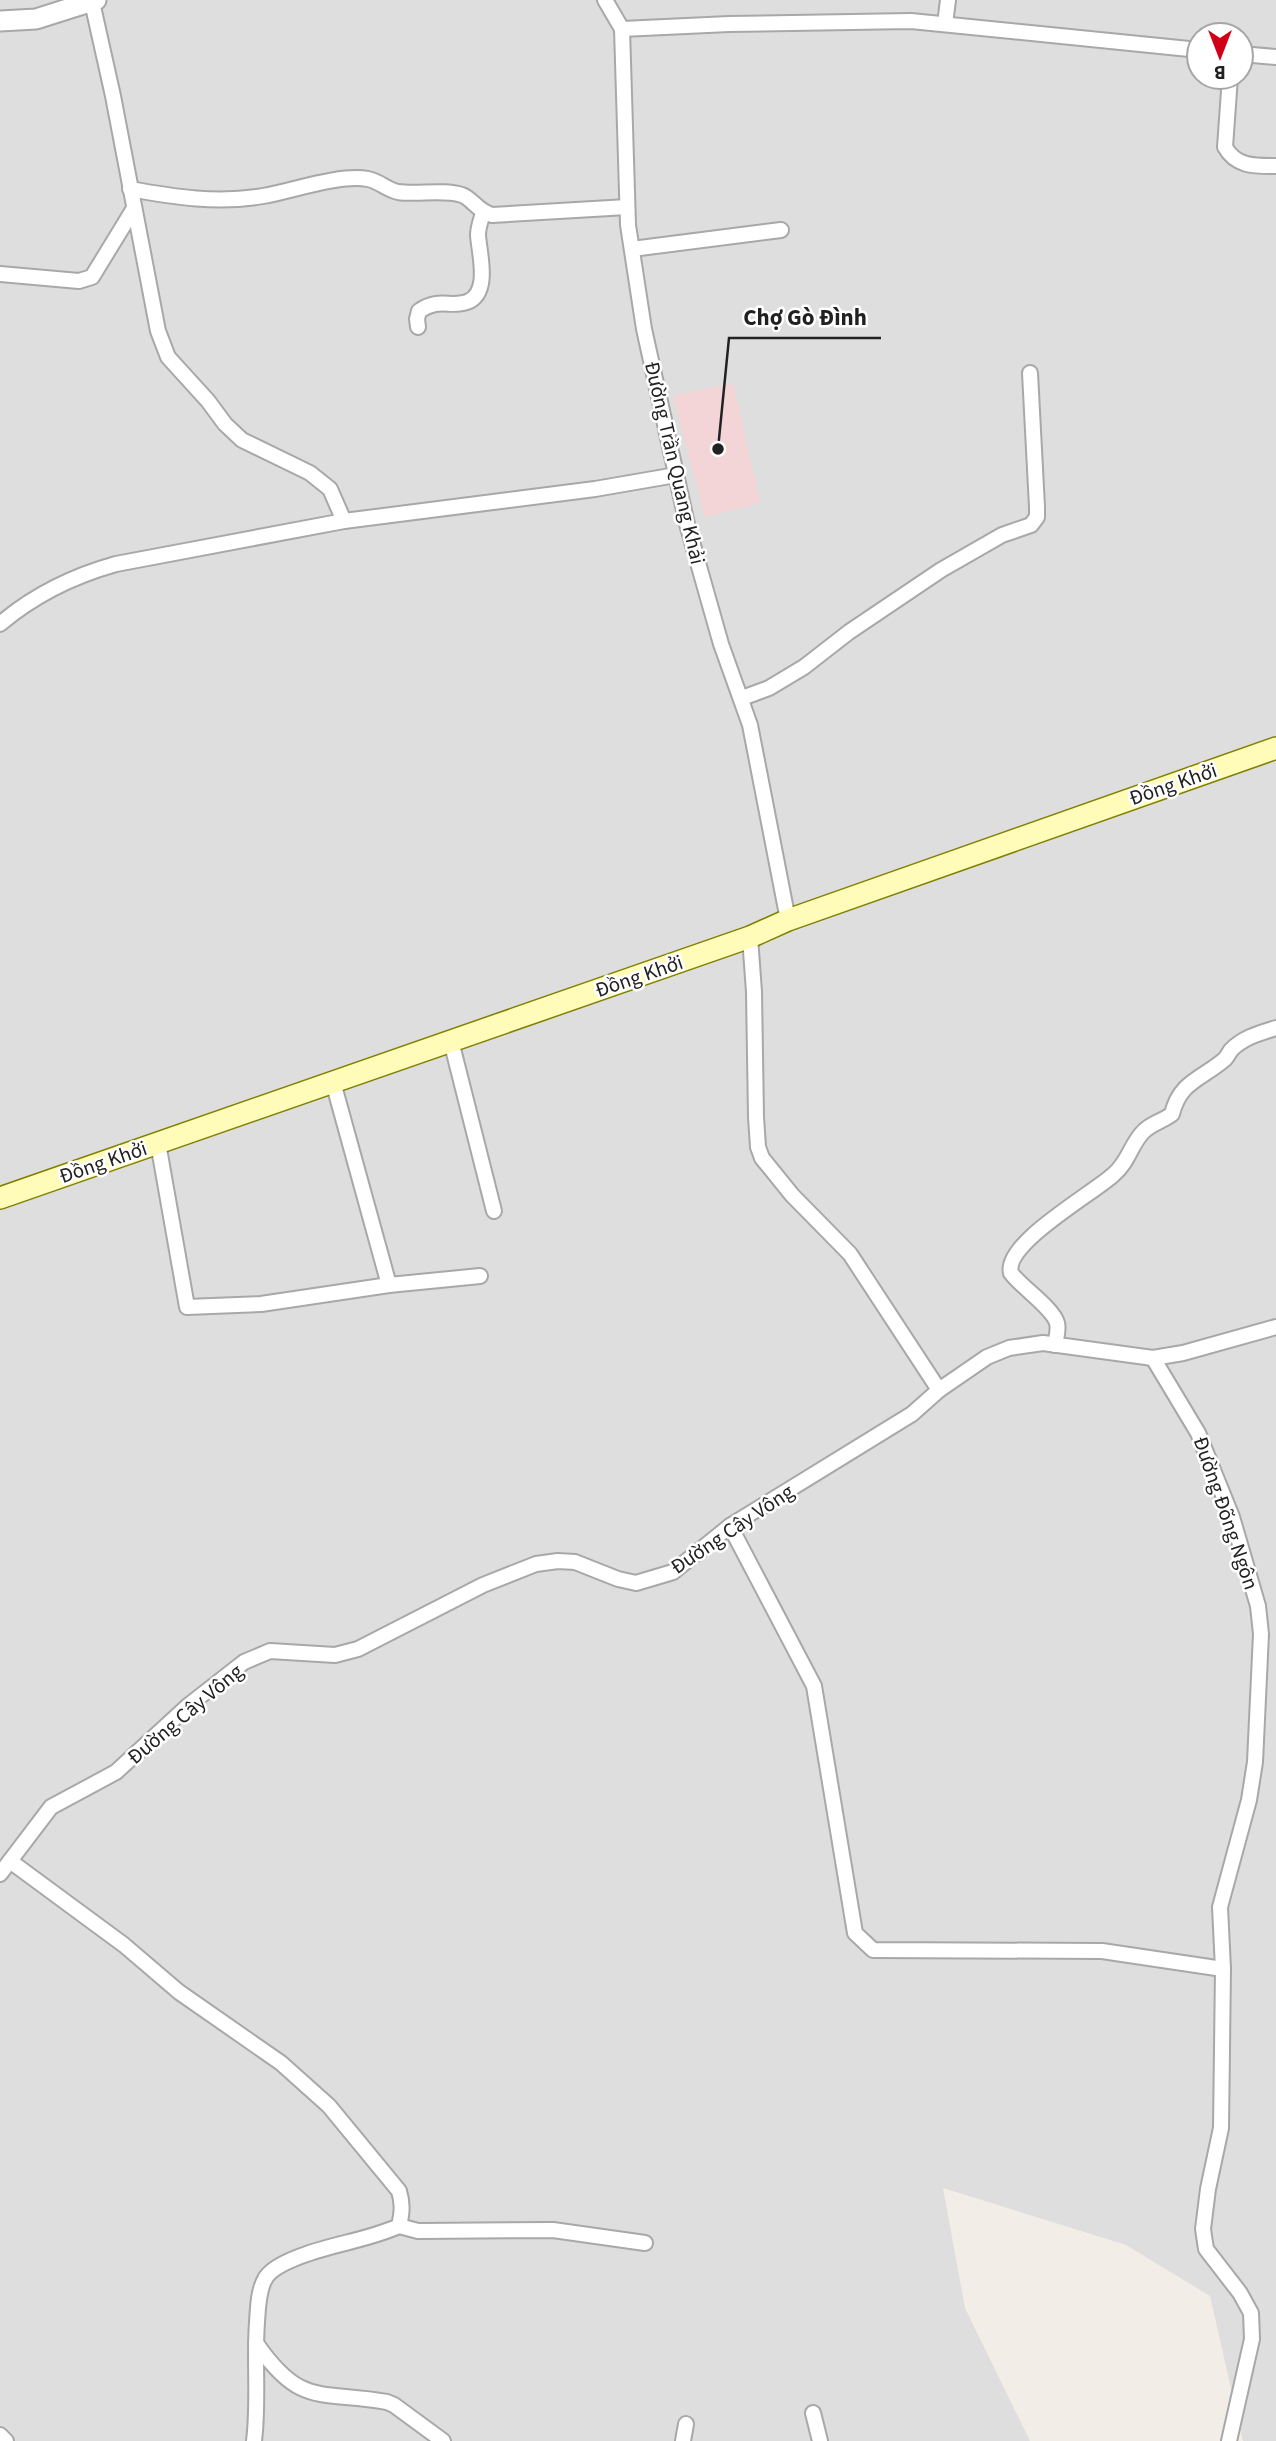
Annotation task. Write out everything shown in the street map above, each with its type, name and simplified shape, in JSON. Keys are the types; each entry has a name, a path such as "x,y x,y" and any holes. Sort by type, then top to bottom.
{"main road":[{"name":"Đồng Khởi","path":"0,1198 750,937 788,920 1276,748"}],"street":[{"name":"Đường Trần Quang Khải","path":"605,0 622,29 627,206 644,329 687,524 721,644 742,698 756,754 788,920"},
{"path":"945,24 948,0"},
{"path":"0,21 36,19 94,1 158,331 168,357 242,440 310,473 330,489 344,521"},
{"path":"622,29 873,20 945,24 1185,49"},
{"path":"1255,55 1276,57"},
{"path":"1229,91 1225,147 1230,155 1243,164 1276,166"},
{"path":"130,189 180,198 210,200 263,196 297,186 369,179 395,192 465,196 483,213 492,215 627,206"},
{"path":"0,274 79,282 92,277 133,210"},
{"path":"418,327 416,319 425,306 438,302 467,302 478,293 481,284 478,231 483,213"},
{"path":"632,249 781,230"},
{"path":"742,698 769,688 804,667 849,632 941,570 1002,535 1031,525 1037,517 1037,507 1030,373"},
{"path":"0,624 40,595 87,572 181,551 344,521 594,489 676,475"},
{"path":"750,937 754,992 756,1117 758,1147 762,1158 792,1195 850,1254 939,1390"},
{"path":"1055,1345 1057,1331 1053,1315 1011,1273 1010,1260 1066,1209 1114,1175 1127,1161 1143,1132 1172,1114 1179,1094 1191,1083 1226,1058 1247,1037 1276,1028"},
{"path":"451,1041 494,1211"},
{"path":"333,1082 389,1284"},
{"path":"158,1143 187,1307 261,1304 389,1284 480,1276"},
{"name":"Đường Cây Vông","path":"0,1874 51,1807 116,1772 189,1705 244,1662 257,1656 270,1651 335,1656 358,1649 483,1585 536,1564 575,1562 636,1583 673,1572 730,1526 902,1420 986,1357 1009,1348 1029,1344 1055,1345 1153,1358 1182,1353 1276,1327"},
{"name":"Đường Đõng Ngôn","path":"1153,1358 1198,1433 1227,1505 1268,1635 1251,1787 1241,1836 1220,1907 1223,1969 1221,2128 1203,2229 1206,2249 1240,2293 1251,2313 1252,2339 1229,2441"},
{"path":"730,1526 814,1686 855,1933 873,1950 1102,1951 1223,1969"},
{"path":"10,1861 124,1945 205,2012 281,2063 329,2106 398,2191 402,2213 399,2226"},
{"path":"254,2441 259,2301 264,2280 269,2274 295,2258 358,2241 399,2226 418,2231 553,2230 645,2243"},
{"path":"256,2343 270,2364 299,2388 335,2398 387,2402 443,2441"},
{"path":"813,2413 820,2441"},
{"path":"683,2441 686,2424"},
{"path":"0,2435 6,2441"}],"shaded area":[{"path":"0,0 1276,0 1276,2441 1243,2441 1210,2296 1126,2245 943,2188 965,2308 1030,2441 0,2441"},
{"path":"733,383 760,503 705,517 673,396"}],"place":[{"name":"Chợ Gò Đình","path":"718,449"}]}
